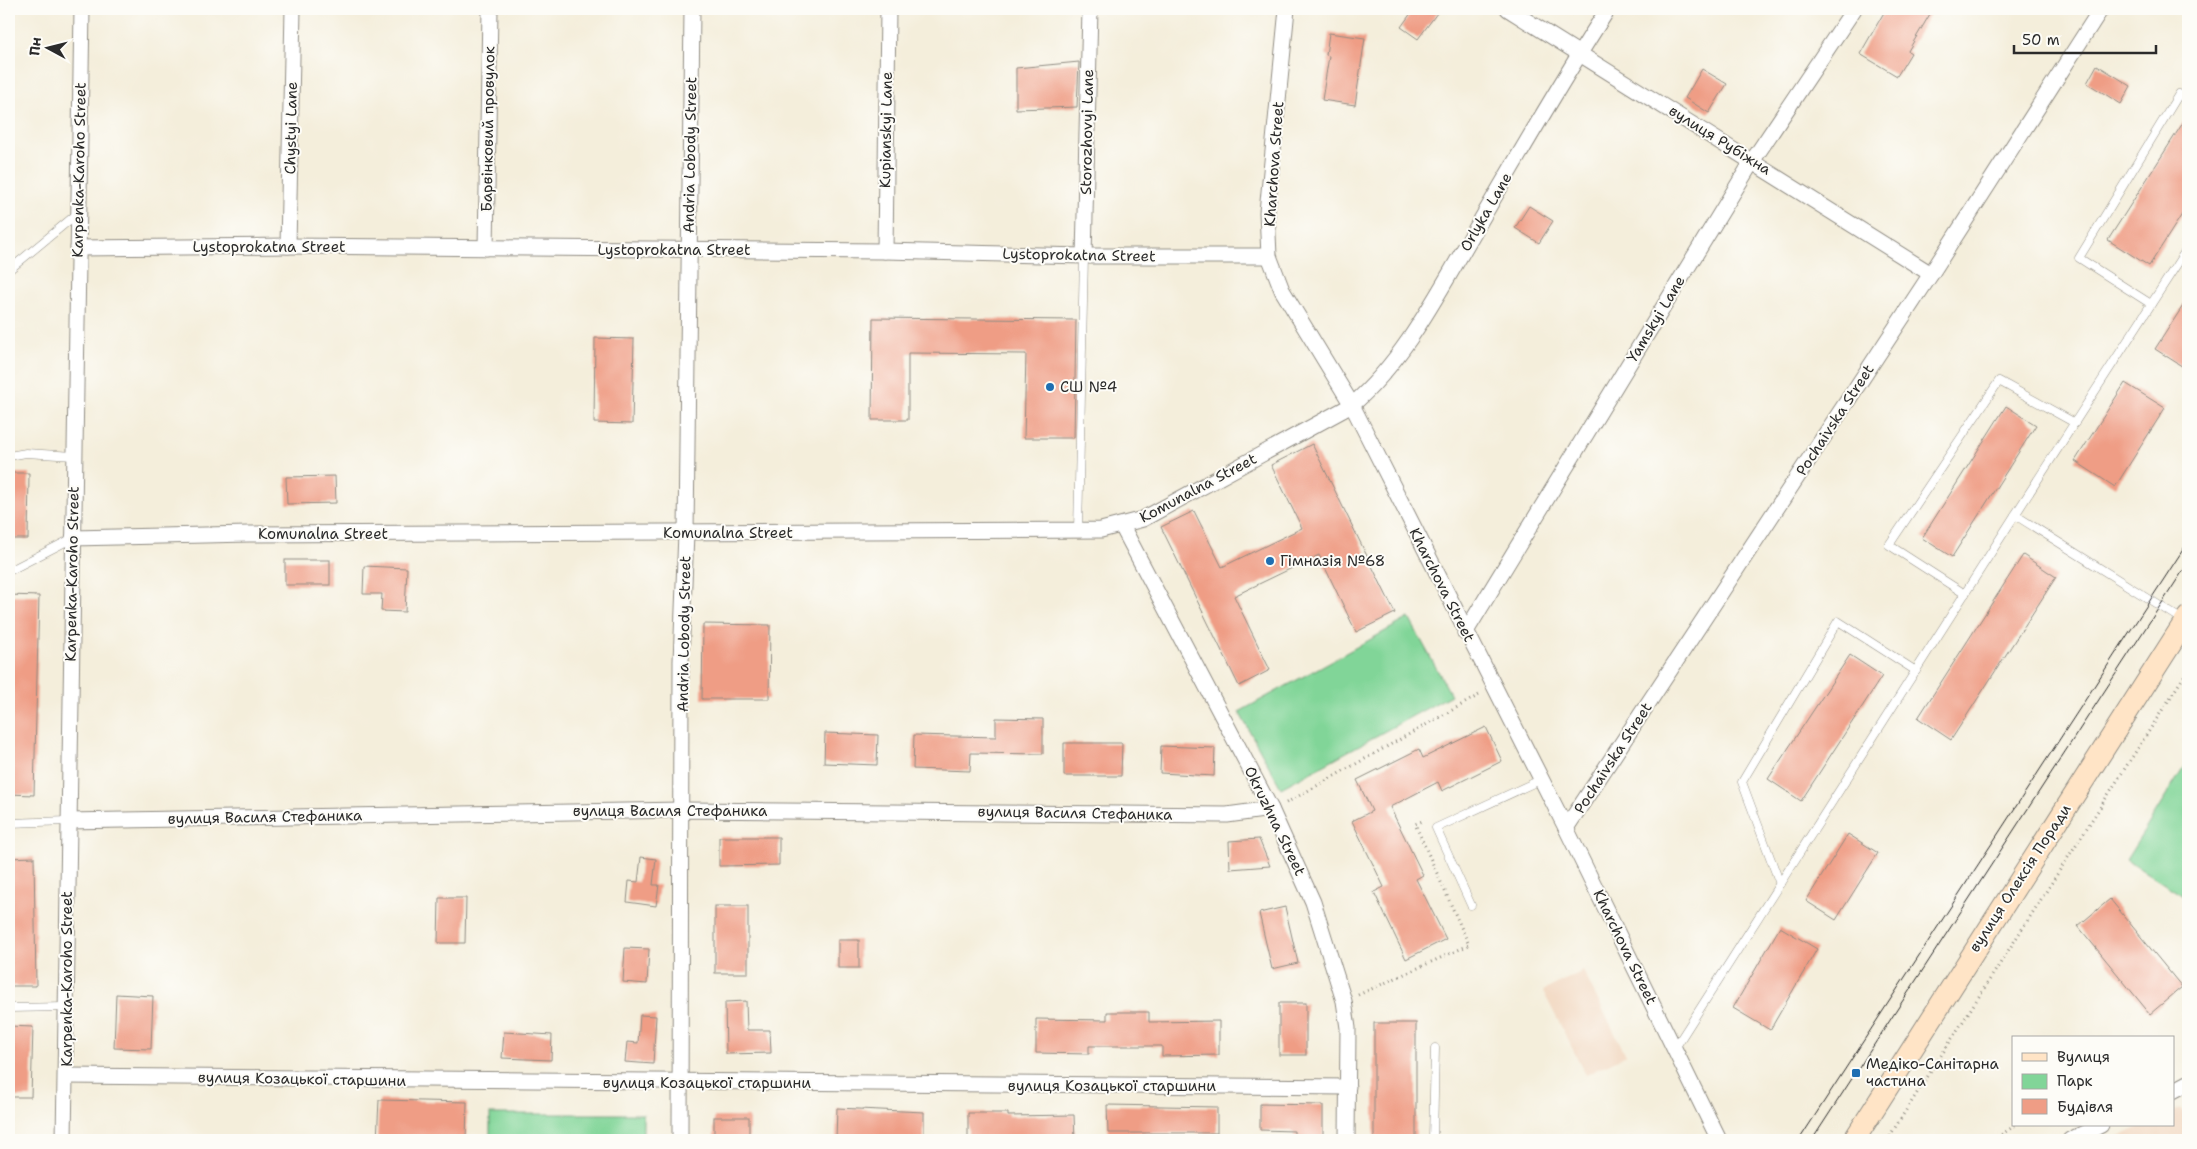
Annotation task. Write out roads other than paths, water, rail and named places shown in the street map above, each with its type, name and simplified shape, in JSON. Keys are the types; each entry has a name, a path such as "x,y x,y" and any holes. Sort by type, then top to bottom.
{"main road":[{"name":"вулиця Олексія Поради","path":"1854,1140 2187,619"}],"street":[{"name":"Karpenka-Karoho Street","path":"64,1140 82,9"},
{"name":"Chystyi Lane","path":"288,246 293,9"},
{"name":"Барвінковий провулок","path":"486,248 490,9"},
{"name":"Andria Lobody Street","path":"680,1140 682,662 686,533 692,9"},
{"name":"Kupianskyi Lane","path":"885,251 888,9"},
{"name":"Storozhovyi Lane","path":"1084,256 1090,9"},
{"name":"Kharchova Street","path":"1287,9 1267,212 1269,256 1282,290 1352,405 1465,633 1566,828 1719,1140"},
{"name":"вулиця Рубіжна","path":"1508,9 1753,160 1931,274"},
{"name":"Orlyka Lane","path":"1352,405 1386,371 1428,308 1579,53 1608,9"},
{"name":"Yamskyi Lane","path":"1465,633 1753,160 1854,9"},
{"name":"Pochaivska Street","path":"1566,828 1931,274 2101,9"},
{"name":"Lystoprokatna Street","path":"78,248 288,246 885,251 1084,256 1269,256"},
{"name":"Komunalna Street","path":"73,538 250,534 1101,530 1143,519 1352,405"},
{"name":"Okruzhna Street","path":"1122,526 1271,809 1313,902 1344,1001 1348,1028 1347,1140"},
{"name":"вулиця Василя Стефаника","path":"68,821 682,810 1227,815 1271,809"},
{"name":"вулиця Козацької старшини","path":"66,1076 1348,1088"},
{"path":"2174,1091 2188,1084"},
{"path":"2070,1140 2099,1126"}],"lane":[{"path":"2151,304 2079,258 2179,94 2188,99"},
{"path":"9,270 78,213"},
{"path":"1675,1048 2188,247"},
{"path":"1078,531 1084,256"},
{"path":"1965,594 1889,545 1999,380 2075,423"},
{"path":"9,456 26,453 74,456"},
{"path":"2015,515 2187,619"},
{"path":"9,571 73,538"},
{"path":"1780,884 1742,782 1838,622 1916,671"},
{"path":"1471,905 1436,828 1540,780"},
{"path":"9,823 68,821"},
{"path":"9,1008 66,1007"},
{"path":"1433,1140 1435,1048"}],"tram line":[{"path":"1799,1140 2188,542"},
{"path":"1812,1140 2188,563"}],"place":[{"name":"СШ №4","path":"1050,387"},
{"name":"Гімназія №68","path":"1270,561"},
{"name":"Медіко-Санітарна частина","path":"1856,1073"}]}
